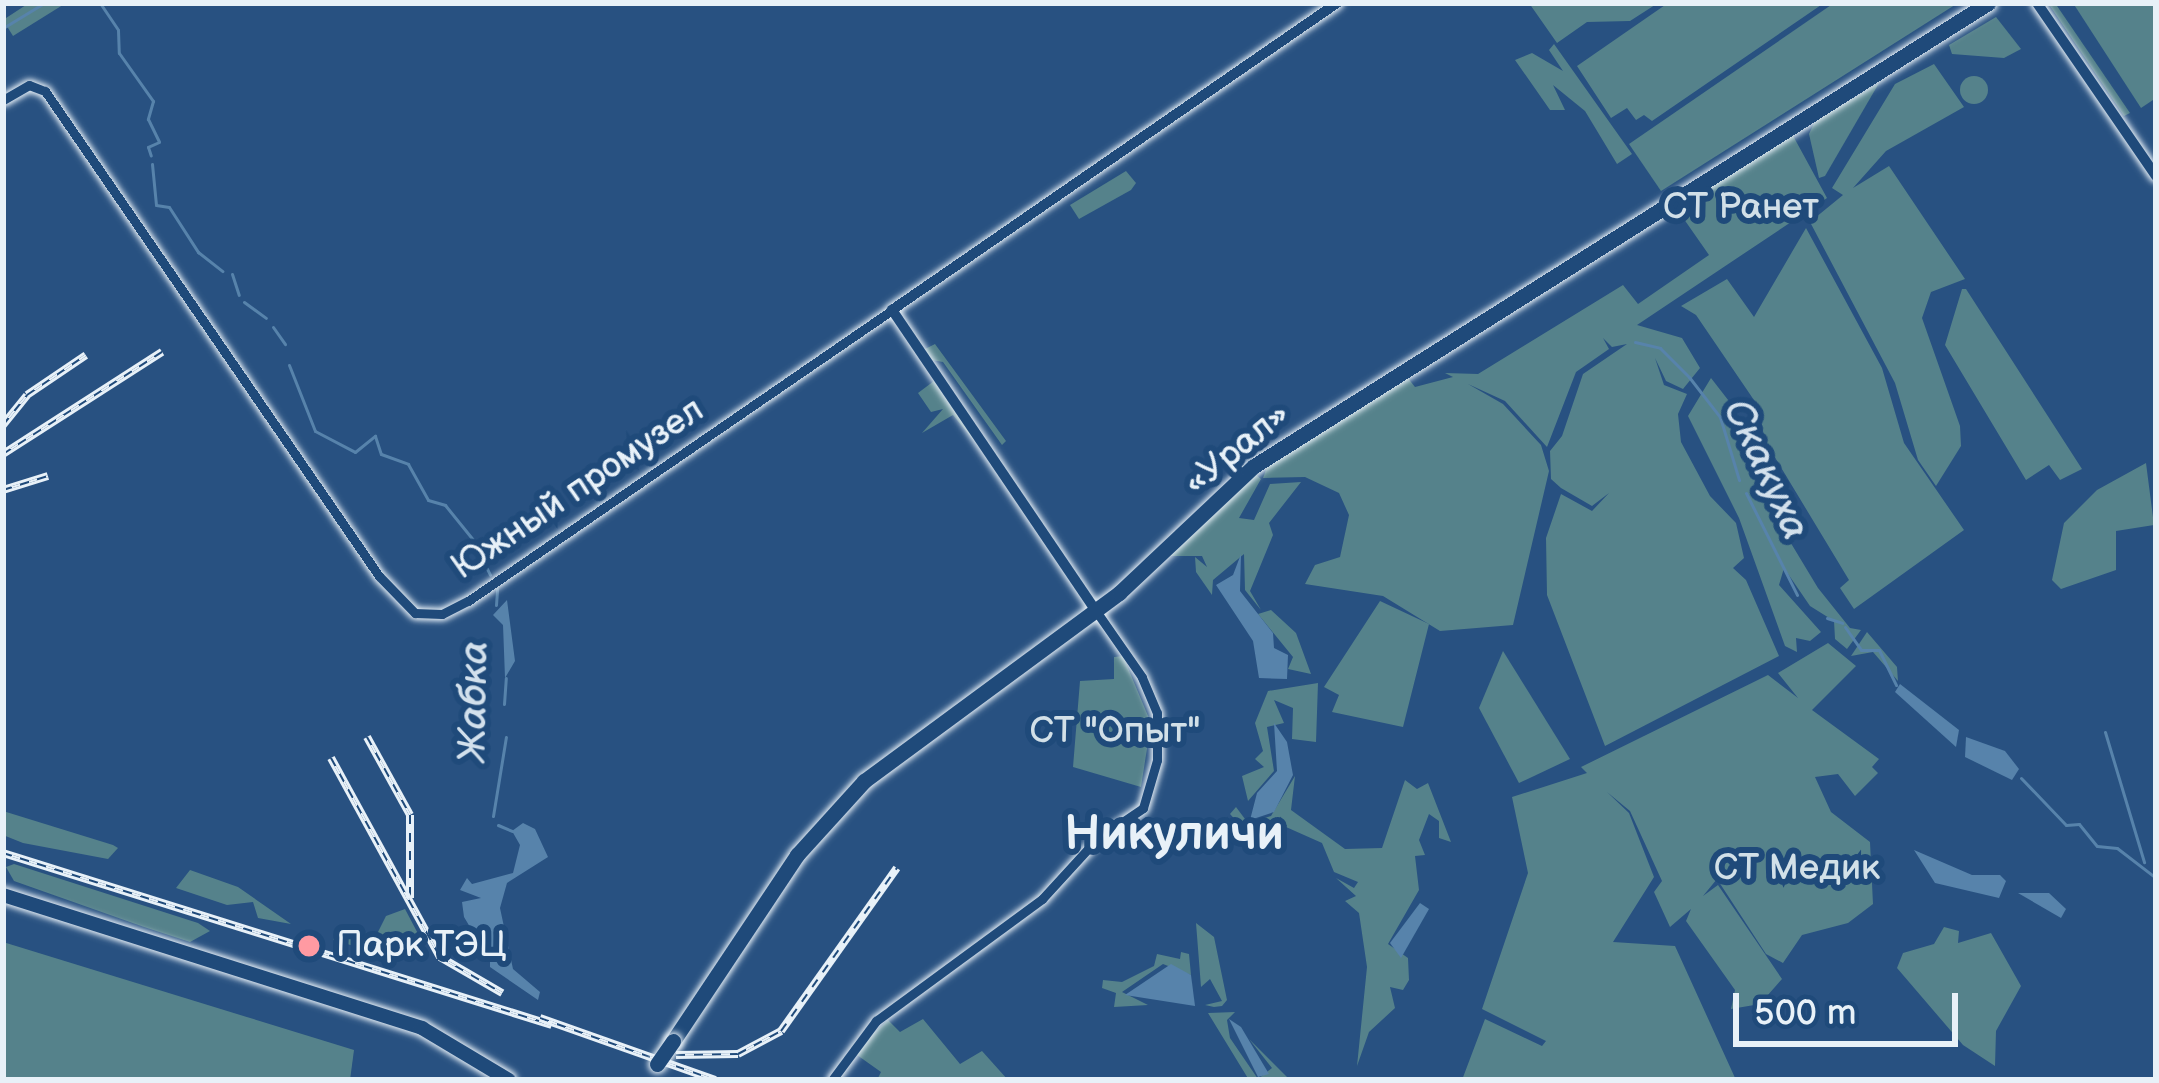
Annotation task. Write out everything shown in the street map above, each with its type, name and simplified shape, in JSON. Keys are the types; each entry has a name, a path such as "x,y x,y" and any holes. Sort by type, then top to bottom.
{"highway":[{"name":"«Урал»","path":"646,1080 834,811 928,727 1096,611 1301,434 1988,3"}],"main road":[{"name":"Южный промузел","path":"892,310 1337,3"},
{"path":"2037,3 2156,176"},
{"path":"901,325 908,298"},
{"path":"892,310 1096,611"},
{"path":"3,895 404,1021 509,1080"}],"street":[{"name":"Южный промузел","path":"3,100 28,85 45,91 379,576 415,613 442,614 468,602 892,310"},
{"path":"875,322 901,325"},
{"path":"832,1080 876,1021 1042,899 1096,839 1143,808 1157,760 1156,713 1142,677 1096,611"}],"green space":[{"path":"29,3 66,3 13,36 3,20"},
{"path":"1529,3 1658,3 1630,21 1587,22 1557,43"},
{"path":"1668,3 1824,3 1652,121 1644,115 1636,120 1627,108 1611,118 1577,66"},
{"path":"1834,3 1958,3 1661,191 1629,144"},
{"path":"2048,3 2055,3 2130,113 2124,116"},
{"path":"2073,3 2156,3 2156,98 2141,108"},
{"path":"1996,17 2021,49 2004,58 1952,54 1949,45"},
{"path":"1554,44 1632,154 1617,164 1585,111 1553,85 1565,110 1550,110 1515,60 1532,53 1563,71 1549,50"},
{"name":"СТ Ранет","path":"1934,64 1964,107 1886,151 1853,188 1889,166 1965,279 1931,292 1922,318 1960,426 1961,446 1936,486 1918,460 1895,383 1810,222 1843,195 1832,188 1895,84"},
{"path":"1974,76 1984,80 1988,90 1984,100 1974,104 1964,100 1960,90 1964,80"},
{"path":"1879,83 1825,176 1819,178 1809,134 1815,121"},
{"path":"1791,132 1827,198 1637,325 1682,338 1700,368 1683,389 1666,381 1655,358 1664,385 1687,394 1678,414 1681,442 1710,496 1736,523 1744,558 1733,568 1746,580 1779,656 1605,746 1547,595 1546,538 1561,494 1592,511 1609,493 1592,506 1551,479 1550,451 1562,436 1583,374 1627,344 1612,347 1603,338 1609,349 1576,372 1547,447 1505,401 1468,384 1503,404 1541,445 1549,471 1513,625 1440,631 1383,596 1305,584 1315,565 1340,557 1349,515 1339,493 1305,477 1263,478 1268,464 1407,377 1415,387 1453,377 1445,373 1478,374 1623,285 1638,304 1709,255 1672,202"},
{"path":"1126,171 1136,183 1131,190 1079,219 1070,205"},
{"path":"1806,228 1882,368 1904,443 1964,530 1854,609 1840,588 1849,580 1765,441 1758,406 1696,315 1681,306 1727,279 1754,317"},
{"path":"1962,289 2082,469 2060,480 2049,465 2026,480 1945,345"},
{"path":"935,344 1006,441 1002,445 943,362 931,360 925,349"},
{"path":"1711,378 1732,405 1781,506 1774,515 1818,588 1850,628 1861,630 1847,649 1835,639 1834,621 1810,606 1784,568 1779,585 1821,632 1810,641 1796,638 1797,652 1785,646 1739,518 1688,416"},
{"path":"934,381 985,454 953,415 922,433 943,409 931,412 918,393"},
{"path":"2146,463 2154,525 2116,531 2116,570 2061,589 2052,580 2064,523 2097,490"},
{"path":"1254,473 1261,479 1239,518 1254,520 1270,484 1301,482 1269,523 1273,535 1250,591 1261,610 1245,590 1244,554 1213,580 1212,595 1196,572 1195,557 1207,567 1202,556 1170,556"},
{"path":"1380,601 1429,624 1403,727 1332,712 1339,695 1324,687"},
{"path":"1271,610 1296,633 1311,674 1288,669 1293,657 1258,614"},
{"path":"1867,632 1897,667 1898,681 1873,652 1851,656"},
{"name":"СТ Медик","path":"1828,643 1856,666 1812,710 1879,759 1872,767 1878,773 1855,796 1838,774 1815,777 1831,812 1870,842 1873,904 1848,923 1802,935 1783,963 1766,954 1717,879 1703,896 1718,885 1782,979 1760,1004 1731,1009 1735,990 1686,921 1691,909 1670,927 1654,892 1662,881 1630,811 1607,792 1629,813 1654,877 1613,942 1675,946 1736,1080 1462,1080 1485,1019 1542,1046 1546,1041 1482,1009 1528,873 1512,797 1587,773 1581,767 1768,675 1798,698 1778,673"},
{"path":"1503,651 1570,759 1519,783 1479,708"},
{"name":"СТ \"Опыт\"","path":"1123,656 1151,723 1141,787 1073,767 1080,681 1114,679 1114,657"},
{"path":"1318,683 1316,742 1292,739 1293,708 1274,700 1284,723 1267,727 1274,771 1248,801 1242,776 1264,767 1255,759 1263,751 1255,723 1268,691"},
{"path":"1295,776 1291,810 1345,849 1382,848 1405,780 1417,789 1428,783 1451,842 1439,838 1439,821 1429,814 1419,840 1425,855 1415,856 1419,890 1388,944 1408,958 1409,980 1403,990 1390,987 1395,1008 1369,1032 1357,1066 1367,967 1359,913 1345,901 1356,896 1336,878 1354,888 1358,882 1334,872 1322,843 1286,827 1255,842 1230,842 1241,826 1230,814 1236,807 1248,823 1271,816"},
{"path":"3,811 118,848 108,859 23,843 3,835"},
{"path":"14,864 198,923 210,931 190,942 144,927 14,881 6,867"},
{"path":"190,870 238,887 291,924 258,918 253,902 227,905 176,888"},
{"path":"405,909 425,947 410,937 399,948 386,938 372,945 403,960 333,940 338,930 377,934 386,916"},
{"path":"1196,923 1214,937 1227,1000 1222,1006 1205,1005 1222,1001 1210,979 1201,987"},
{"path":"1944,927 1959,931 1958,943 1991,933 2021,986 1996,1031 1995,1066 1963,1045 1897,968 1903,953 1934,944"},
{"path":"3,942 354,1050 350,1080 3,1080"},
{"path":"1181,952 1189,954 1191,975 1163,964 1122,992 1148,1005 1114,1007 1116,993 1102,988 1103,980 1122,982 1154,966 1157,954 1180,959"},
{"path":"1235,1012 1227,1020 1230,1038 1258,1079 1272,1068 1249,1039 1290,1080 1249,1080 1208,1013"},
{"path":"923,1019 960,1064 982,1051 1008,1080 877,1080 881,1072 857,1055 866,1040 888,1020 900,1032"}],"water":[{"path":"1241,554 1240,591 1273,633 1274,648 1288,655 1287,679 1259,678 1253,641 1216,585 1233,575"},
{"path":"507,600 515,661 505,678 503,625 493,615"},
{"path":"1900,684 1959,730 1956,747 1895,692"},
{"path":"1274,723 1287,742 1293,775 1274,812 1250,820 1257,793 1277,771"},
{"path":"1966,737 2005,751 2019,769 2012,780 1965,757"},
{"path":"523,823 535,829 548,857 507,883 500,908 513,969 540,992 538,1000 490,967 490,936 479,942 464,917 462,902 481,898 460,890 467,878 472,884 513,873 520,845 512,831"},
{"path":"1914,850 1972,875 2000,875 2006,881 1999,898 1935,883"},
{"path":"2018,893 2049,893 2066,909 2061,918"},
{"path":"1420,903 1429,909 1401,958 1390,943"},
{"path":"1171,964 1191,975 1195,1006 1125,995"},
{"path":"1229,1019 1241,1027 1269,1074 1258,1077"}],"waterway":[{"name":"Жабка","path":"3,28 44,3"},
{"name":"Жабка","path":"100,3 118,30 119,53 153,101 148,119 159,142 148,147 151,156"},
{"name":"Жабка","path":"152,164 156,205 169,207 198,252 222,271"},
{"name":"Жабка","path":"232,274 239,295"},
{"name":"Жабка","path":"244,302 266,318"},
{"name":"Жабка","path":"273,327 285,344"},
{"name":"Скакуха","path":"1635,342 1660,348 1720,417 1739,480"},
{"name":"Жабка","path":"289,365 315,431 355,452 375,436 381,454 408,464 428,500 445,505 474,541"},
{"name":"Скакуха","path":"1746,493 1797,595"},
{"name":"Жабка","path":"480,555 490,575"},
{"name":"Жабка","path":"496,605 497,589"},
{"name":"Скакуха","path":"1827,618 1842,623"},
{"name":"Скакуха","path":"1845,627 1861,650 1879,650 1896,685"},
{"path":"504,704 506,678"},
{"path":"2105,732 2144,862"},
{"name":"Жабка","path":"493,816 506,737"},
{"name":"Скакуха","path":"2021,778 2066,825 2079,824 2097,846 2117,848 2156,878"},
{"path":"498,825 512,831"}],"railway":[{"path":"3,454 162,352"},
{"path":"3,425 27,395 86,355"},
{"path":"3,490 48,476"},
{"path":"367,737 410,815 410,898"},
{"path":"331,758 440,957 502,993"},
{"path":"3,853 552,1025"},
{"path":"676,1055 738,1054 781,1031 897,868"},
{"path":"540,1018 715,1080"}],"place":[{"name":"Парк ТЭЦ","path":"309,946"}],"district":[{"name":"Никуличи","path":"1174,835"}]}
